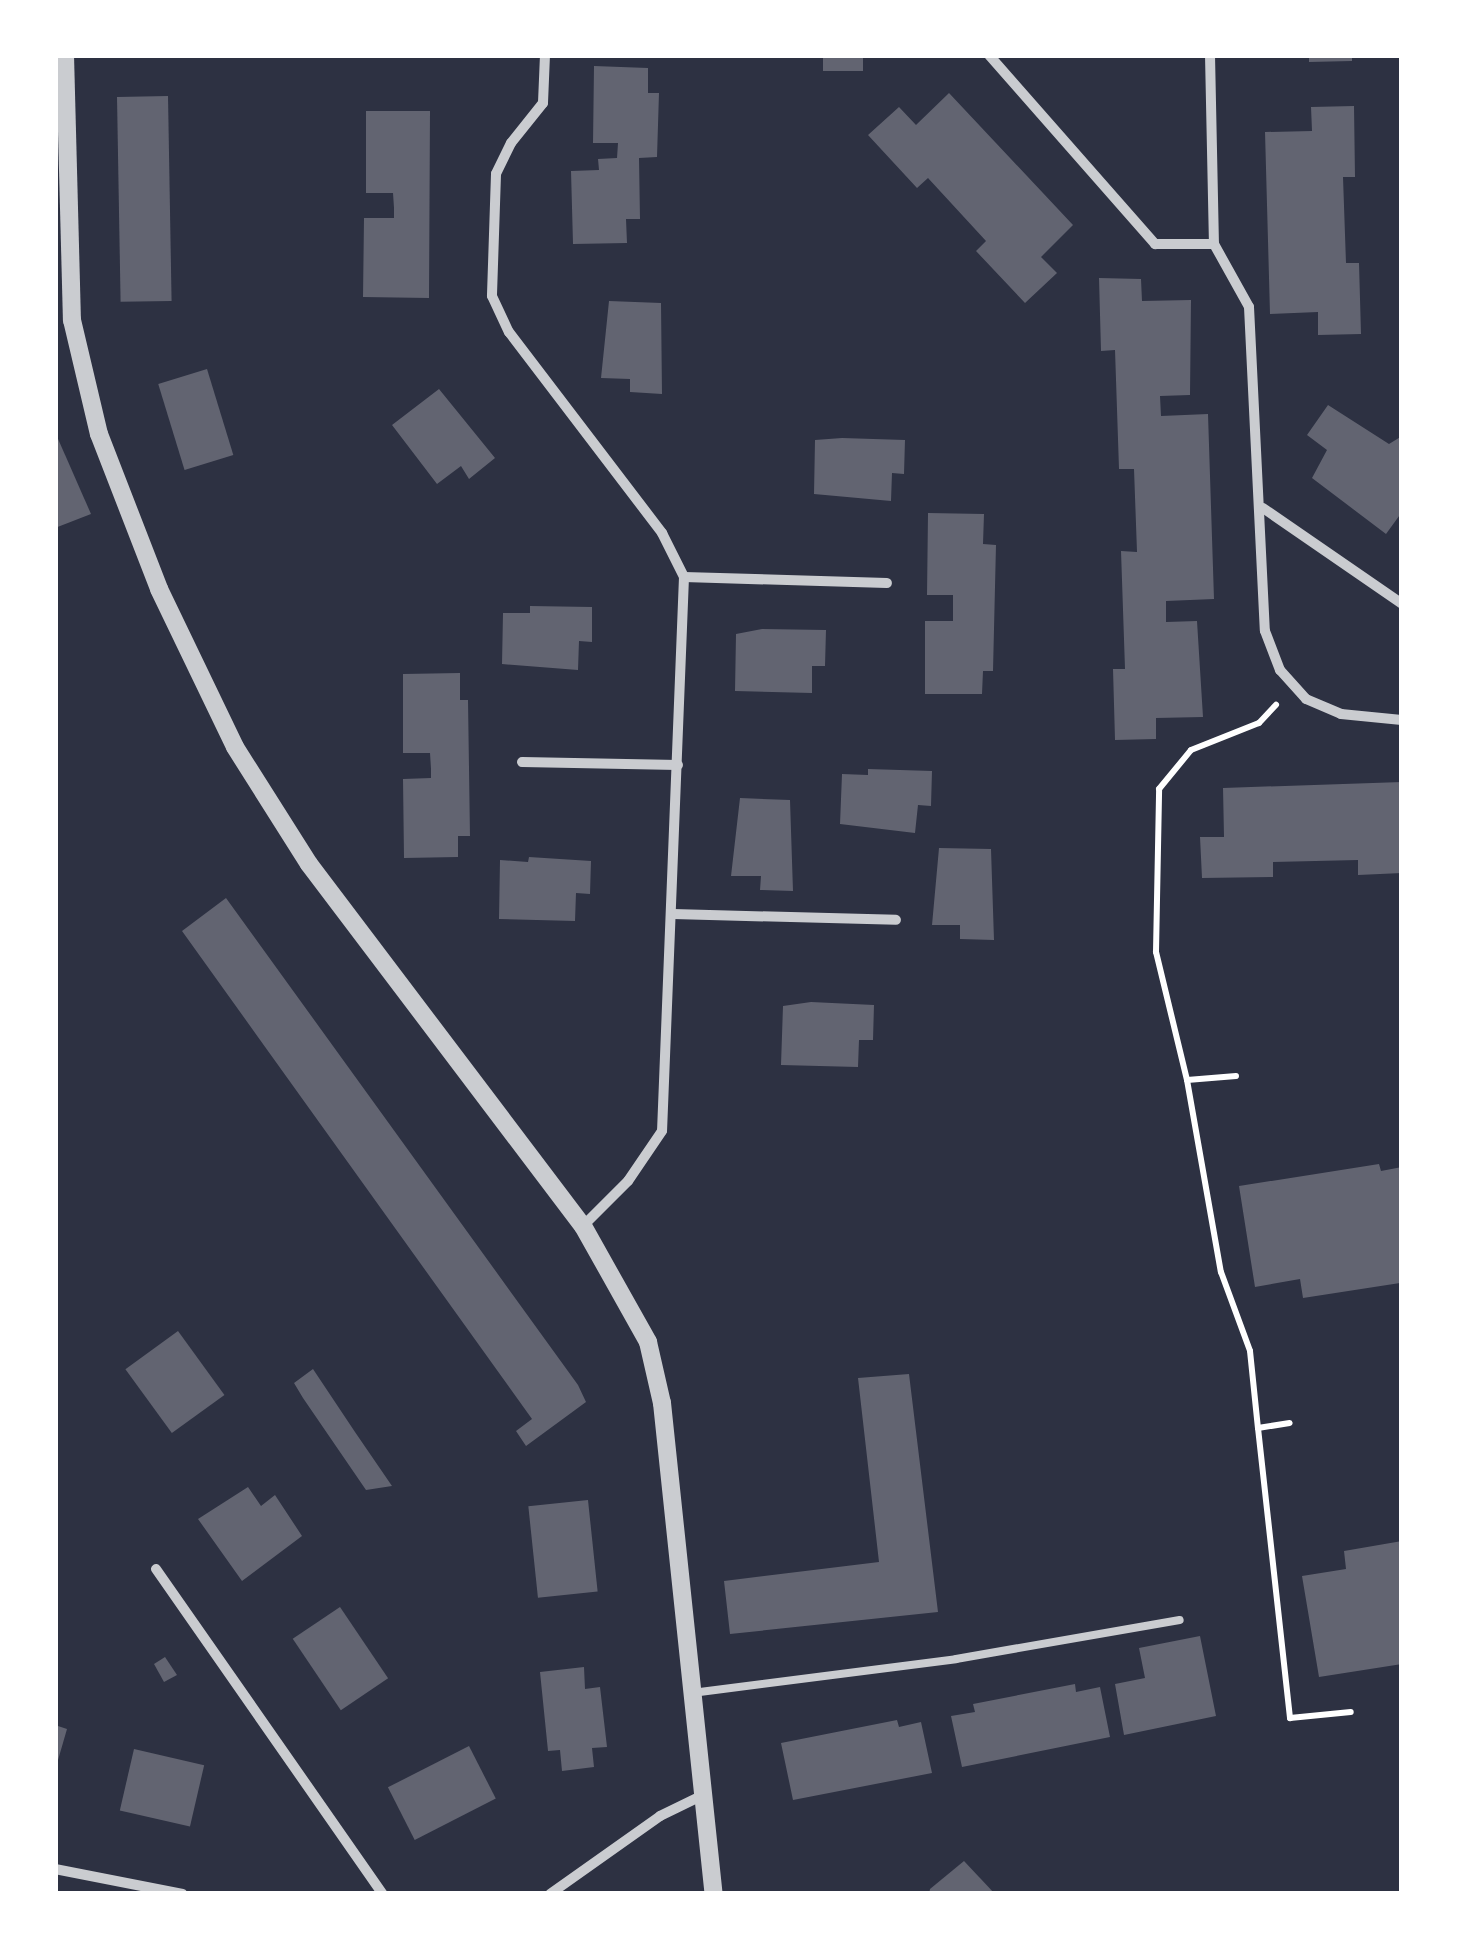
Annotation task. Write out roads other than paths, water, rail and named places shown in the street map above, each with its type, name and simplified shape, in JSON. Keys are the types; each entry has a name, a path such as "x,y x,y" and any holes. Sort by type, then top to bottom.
{"street":[{"path":"65,55 64,318 98,434 159,589 235,747 309,864 583,1226 648,1342 662,1403 714,1894"},
{"path":"545,55 543,104 510,143 496,174 492,296 509,332 662,533 684,578 662,1131 628,1181 583,1226"},
{"path":"989,55 1156,244 1214,244"},
{"path":"1210,55 1214,244 1249,306 1263,508 1265,632 1294,686 1306,699 1341,714 1402,720"},
{"path":"1263,508 1402,604"},
{"path":"684,578 887,583"},
{"path":"522,762 678,765"},
{"path":"673,914 896,920"},
{"path":"156,1569 382,1894"},
{"path":"550,1894 660,1816 703,1795"},
{"path":"55,1869 183,1894"}],"lane":[{"path":"692,1692 956,1659 1180,1620"}]}
